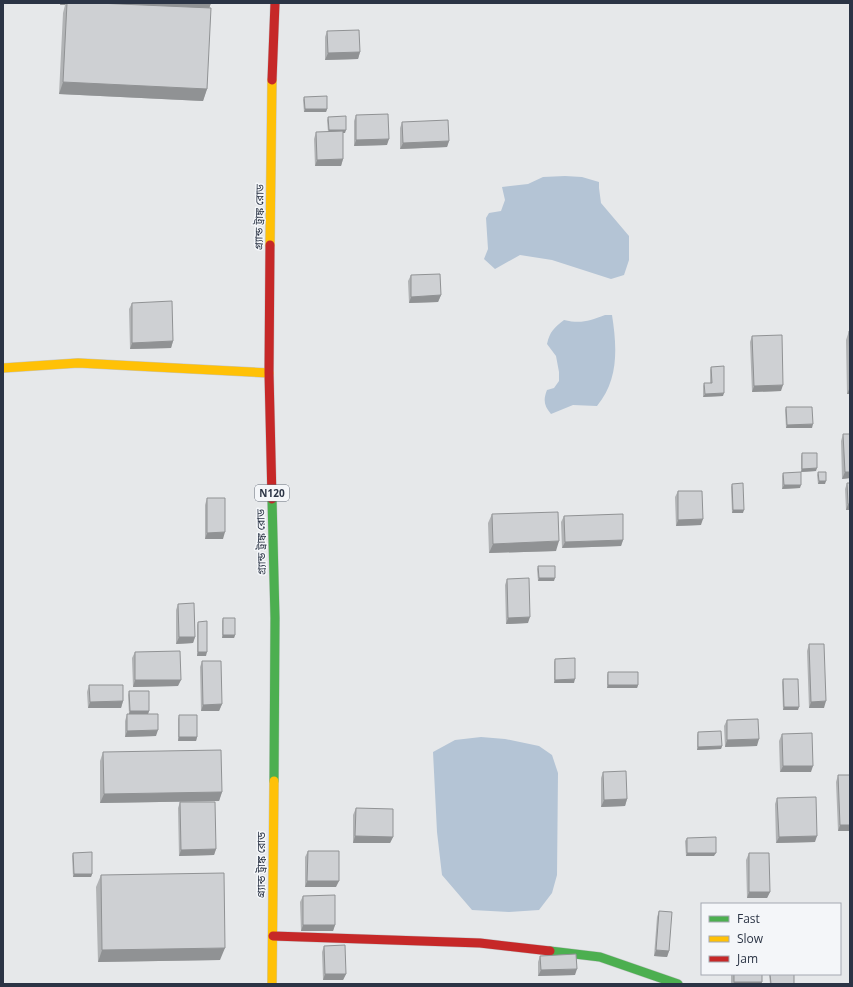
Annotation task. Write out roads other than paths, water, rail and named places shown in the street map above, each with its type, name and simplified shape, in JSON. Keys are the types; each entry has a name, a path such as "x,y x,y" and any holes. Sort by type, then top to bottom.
{"main road":[{"name":"গ্র্যান্ড ট্রাঙ্ক রোড","path":"272,984 275,618 269,373 272,88 275,3"},
{"path":"3,368 78,363 269,373"},
{"path":"273,936 480,943 600,956 678,984"}],"water":[{"path":"543,177 582,177 599,182 601,203 629,236 629,260 624,275 611,279 552,260 520,255 495,269 484,259 488,249 486,218 489,213 501,211 505,200 502,187 528,184"},
{"path":"605,315 612,315 615,339 615,363 613,374 604,396 597,406 573,405 551,414 545,403 546,394 547,390 554,388 559,381 559,372 556,356 547,344 551,333 564,320 575,322 585,321"},
{"path":"481,737 505,739 539,746 552,755 558,773 557,875 552,893 539,910 509,912 472,910 442,875 437,832 433,752 455,740"}]}
